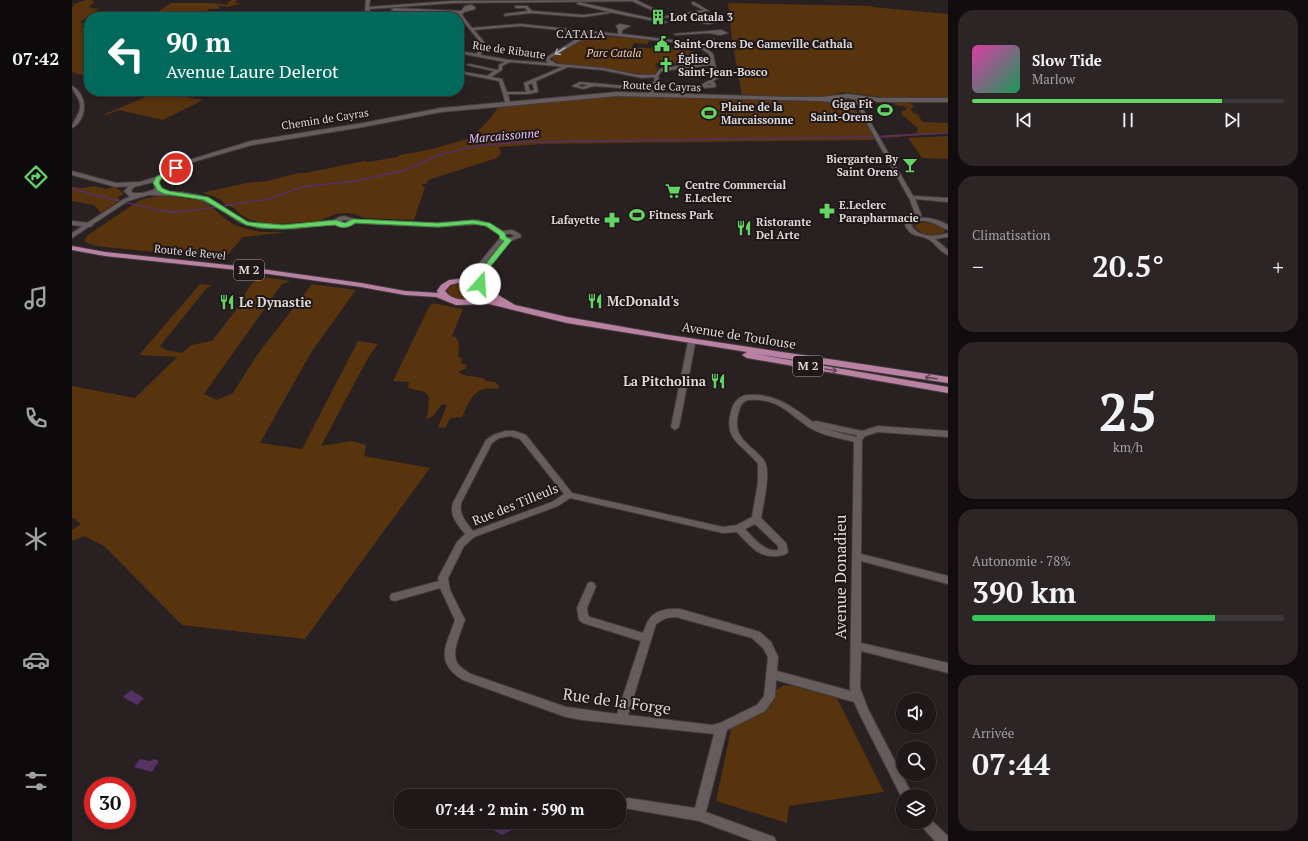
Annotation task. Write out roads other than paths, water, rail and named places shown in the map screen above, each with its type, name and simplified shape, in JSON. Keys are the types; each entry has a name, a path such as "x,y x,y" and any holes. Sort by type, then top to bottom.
{"main road":[{"name":"Route de Revel","path":"72,248 105,254 247,269 412,294 436,295 458,302 473,300"},
{"name":"Route de Revel","path":"72,254 105,254"},
{"name":"Route de Revel","path":"391,291 444,286 450,282 461,280"},
{"path":"461,280 471,281 482,287 483,294 473,300"},
{"path":"444,286 442,291 444,297"},
{"name":"M 2","path":"482,287 512,306"},
{"name":"M 2","path":"473,300 489,301 512,306"},
{"name":"Avenue de Toulouse","path":"512,306 549,316 669,338 691,344 780,362 948,390"},
{"name":"Avenue de Toulouse","path":"669,338 692,340 948,380"}],"street":[{"path":"368,0 370,12"},
{"path":"566,0 614,12 665,22"},
{"path":"368,8 436,3 500,1 637,1 659,12 665,22 682,40 682,42"},
{"path":"500,1 516,7 527,9 531,12"},
{"path":"663,17 707,11 693,3"},
{"path":"408,10 462,11 461,12"},
{"path":"505,15 531,12 583,16 614,12"},
{"path":"679,15 697,20"},
{"path":"464,20 482,42 479,55"},
{"path":"472,29 525,25 695,44 704,48 711,54 713,72 716,75 716,78 711,81"},
{"path":"564,29 561,31 582,38"},
{"path":"620,29 620,36"},
{"path":"676,34 708,32"},
{"path":"535,63 548,58 592,33"},
{"path":"704,48 714,45 713,40"},
{"name":"Rue de Ribaute","path":"464,53 510,61 603,69 656,78"},
{"path":"548,58 548,61 556,65"},
{"path":"487,69 510,61"},
{"path":"650,95 656,78 662,69 704,65 712,62"},
{"path":"488,77 501,69 500,66 502,64"},
{"path":"469,65 498,71"},
{"path":"528,93 526,84 568,66"},
{"path":"682,66 682,69 685,70 713,72"},
{"path":"464,73 502,81 508,103"},
{"path":"594,85 635,91 639,78 638,76"},
{"path":"505,93 528,93 536,91 534,81"},
{"path":"72,87 81,98 83,106 80,118 72,127"},
{"name":"Route de Cayras","path":"501,103 635,91 650,95 740,99 948,100"},
{"name":"Route de Cayras","path":"845,100 845,96 859,100"},
{"path":"845,100 861,109"},
{"path":"859,100 861,109 912,199 918,214 916,220"},
{"name":"Chemin de Cayras","path":"127,195 145,195 156,191 158,183 191,162 260,140 363,125 419,113 501,103"},
{"path":"72,173 116,185 158,183 160,190 167,193"},
{"name":"Chemin de Cayras","path":"74,237 118,206 127,195 130,187 141,183"},
{"path":"116,185 127,195"},
{"path":"145,195 167,193 197,196 211,201 246,223 270,227 336,222 343,218 351,219 353,221 438,225 478,222 491,226 505,237"},
{"path":"912,199 948,200"},
{"path":"912,199 930,220"},
{"path":"947,227 930,220 916,220 909,223 909,228 917,234 947,239 948,252"},
{"path":"72,223 90,225"},
{"path":"461,280 473,274 505,237"},
{"path":"482,287 479,276 505,237"},
{"path":"929,237 948,252"},
{"path":"675,427 691,344"},
{"path":"739,528 765,554 776,555 783,552 783,545 756,519 763,469 759,460 734,435 732,425 738,401 741,398 748,396 779,402 826,432 860,437 878,429 948,434"},
{"name":"Rue des Tilleuls","path":"569,495 555,504 471,535 457,516 456,506 489,442 497,436 513,433 523,437 569,495 723,530 739,528 756,519"},
{"name":"Avenue Donadieu","path":"860,437 856,688 858,698 904,789"},
{"path":"395,597 443,583 444,574 460,544 471,535"},
{"path":"858,557 948,580"},
{"name":"Rue de la Forge","path":"443,583 460,620 450,649 452,665 459,672 474,680 566,712 621,719 712,730 722,727 761,708 768,697 773,657 771,650 767,644 756,636 743,631 680,613 661,614 652,622 621,719"},
{"path":"591,586 582,608 583,617 587,620 646,638"},
{"path":"856,646 948,668"},
{"path":"771,674 858,698"},
{"path":"699,815 722,727"},
{"path":"628,804 699,815 770,841"},
{"path":"932,829 944,841"}],"waterway":[{"name":"Marcaissonne","path":"172,212 196,210 269,199 302,187 355,181 403,171 439,155 476,146 519,142 870,137 948,133"},
{"name":"Marcaissonne","path":"72,188 90,194 172,212"}],"place":[{"name":"Lot Catala 3","path":"658,17"},
{"name":"Saint-Orens De Gameville Cathala","path":"662,44"},
{"name":"Église Saint-Jean-Bosco","path":"666,65"},
{"name":"Giga Fit Saint-Orens","path":"885,110"},
{"name":"Plaine de la Marcaissonne","path":"709,113"},
{"name":"Biergarten By Saint Orens","path":"910,165"},
{"name":"Centre Commercial E.Leclerc","path":"673,191"},
{"name":"E.Leclerc Parapharmacie","path":"827,211"},
{"name":"Fitness Park","path":"637,215"},
{"name":"Lafayette","path":"612,220"},
{"name":"Ristorante Del Arte","path":"744,228"},
{"name":"McDonald's","path":"595,301"},
{"name":"Le Dynastie","path":"227,302"},
{"name":"La Pitcholina","path":"718,381"}],"district":[{"name":"CATALA","path":"581,34"}],"park label":[{"name":"Parc Catala","path":"614,53"}]}
